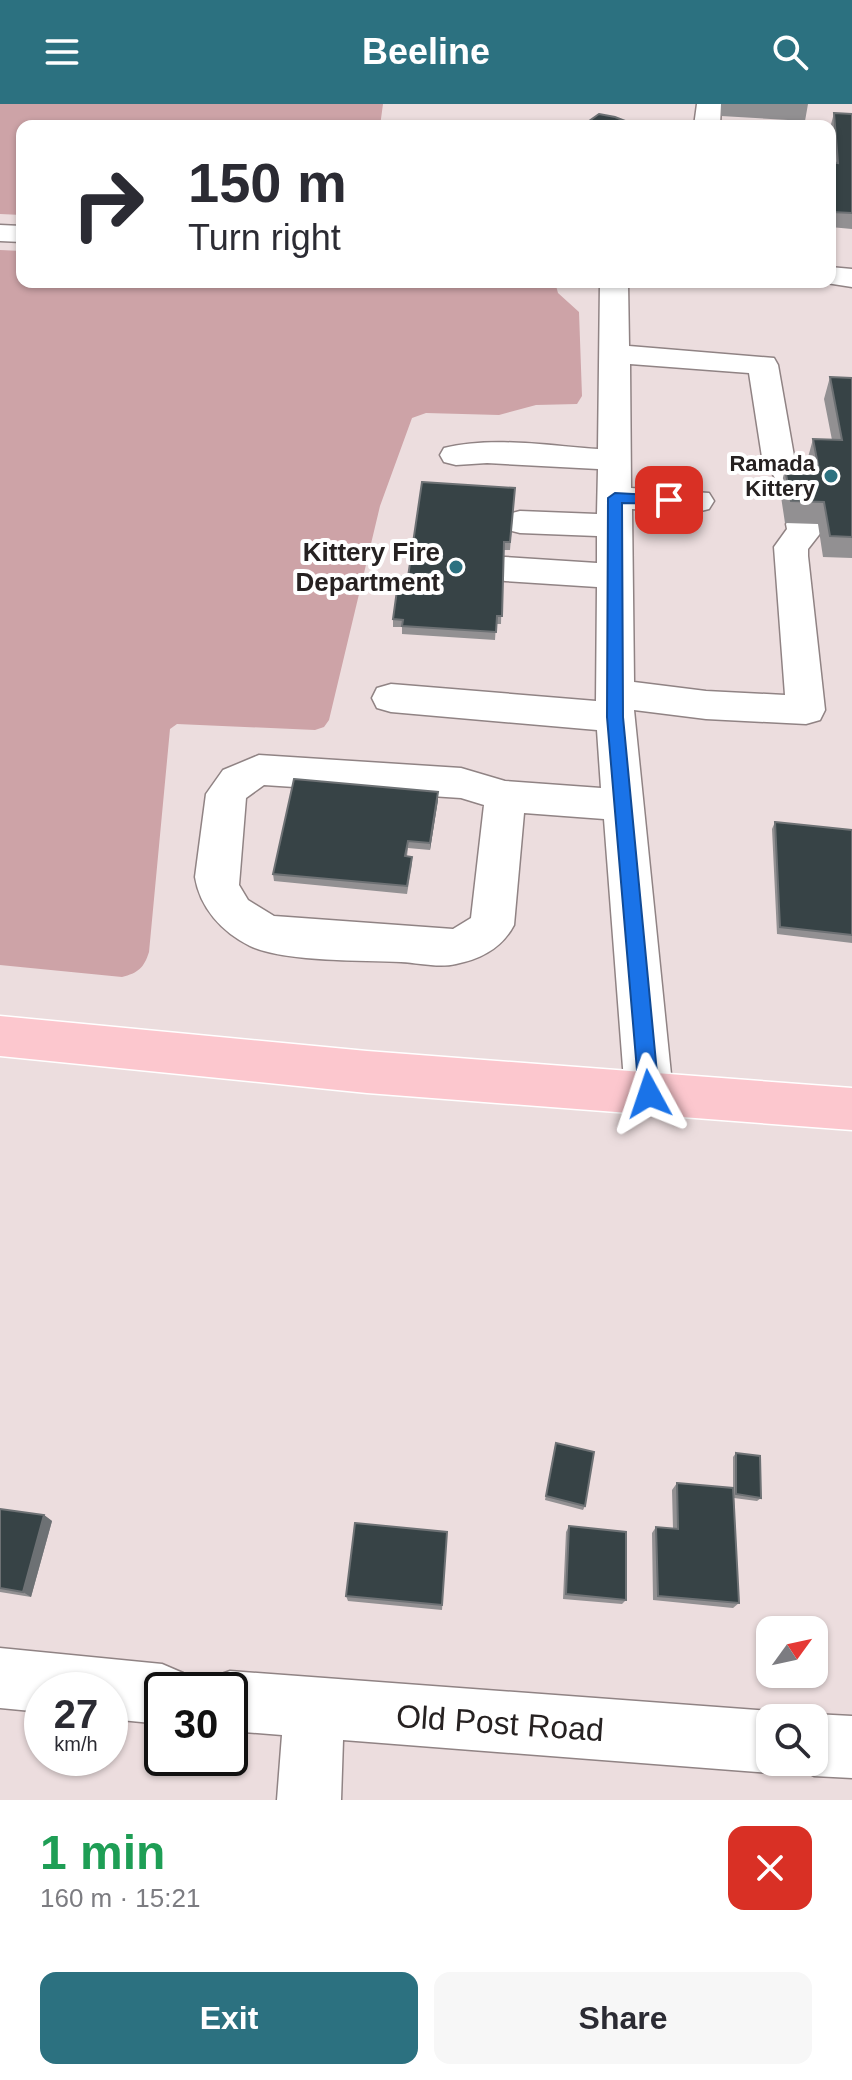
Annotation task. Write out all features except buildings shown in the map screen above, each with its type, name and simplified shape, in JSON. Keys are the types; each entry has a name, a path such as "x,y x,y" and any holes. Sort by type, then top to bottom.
{"main road":[{"path":"0,1036 367,1072 852,1109"}],"street":[{"path":"614,288 616,705 649,1094"},
{"path":"391,698 806,710 790,556 791,547 805,531 799,485 778,457 763,365 614,354"},
{"path":"456,455 487,453 614,460"},
{"path":"520,522 697,501"},
{"path":"505,569 615,576"},
{"path":"505,796 492,925 466,943 453,947 265,933 233,912 218,889 218,841 226,794 237,781 259,770 461,783 505,796 625,805"},
{"path":"0,1678 144,1692"},
{"name":"Old Post Road","path":"248,1703 756,1741"},
{"path":"309,1800 314,1709"},
{"path":"828,1746 852,1747"}],"shaded area":[{"path":"0,104 383,104 381,120 16,120 16,215 0,214"},
{"path":"0,250 16,251 16,288 557,288 558,293 579,312 582,396 577,404 536,405 499,415 426,413 412,418 380,506 329,720 324,727 315,730 177,724 170,729 149,952 140,969 122,977 0,965"}],"place":[{"name":"Ramada Kittery","path":"831,476"},
{"name":"Kittery Fire Department","path":"456,567"}],"route":[{"path":"649,1094 615,717 615,498 669,500"}]}
